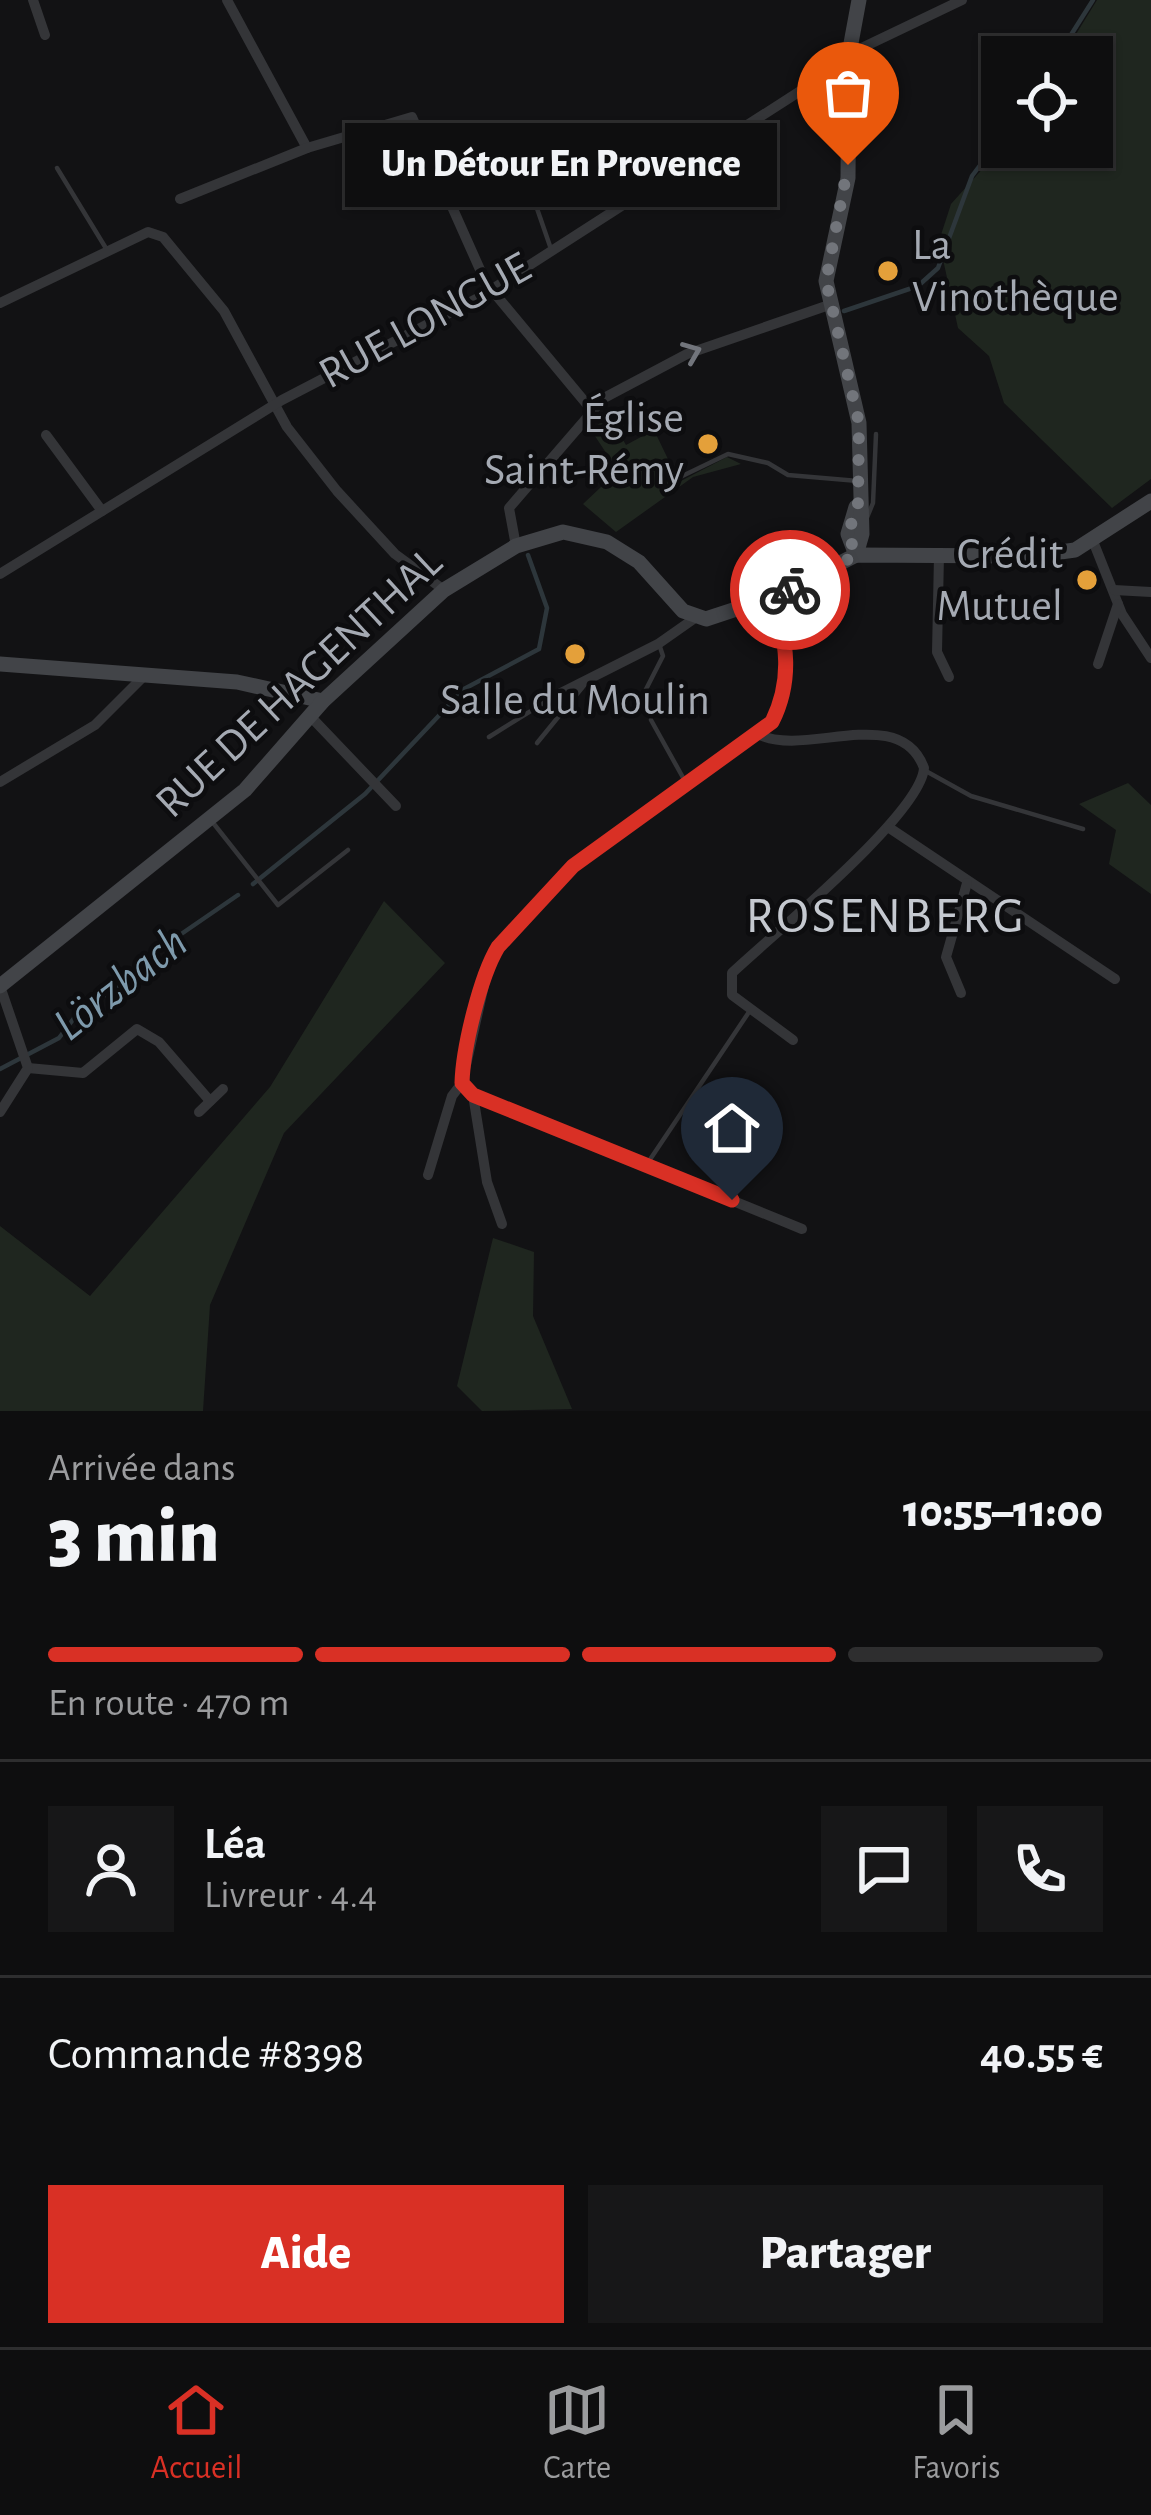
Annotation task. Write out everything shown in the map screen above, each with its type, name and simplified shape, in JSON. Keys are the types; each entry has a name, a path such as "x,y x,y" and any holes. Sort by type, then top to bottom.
{"main road":[{"path":"856,555 861,523 856,405 829,305 829,255 848,178 849,61 859,0"},
{"path":"694,618 719,617 773,597 856,555 1041,556 1093,541 1151,501"},
{"path":"856,555 848,534 858,503"},
{"name":"RUE DE HAGENTHAL","path":"2,981 210,819 277,760 323,701 444,590 516,546 563,532 607,542 639,562 694,618"},
{"path":"0,664 237,682 323,701"}],"street":[{"path":"33,0 45,35"},
{"path":"227,0 307,148"},
{"name":"RUE LONGUE","path":"0,574 277,403 491,290 822,77 962,0"},
{"path":"180,199 307,148 401,117 418,122 491,290 590,408"},
{"path":"0,303 148,232 176,248 224,311 287,427 368,527 444,590"},
{"path":"516,546 509,508 590,408 687,354 829,305"},
{"path":"46,435 102,511"},
{"path":"1093,541 1116,596 1151,658"},
{"path":"939,556 937,652 949,677"},
{"path":"1116,596 1151,592"},
{"path":"1098,664 1116,596"},
{"path":"428,1175 452,1096 462,1083 489,962 498,947 573,866 772,722 786,687 785,638 773,597"},
{"path":"556,695 658,644 694,618"},
{"path":"0,782 95,725 145,675"},
{"path":"311,717 396,806"},
{"path":"760,735 777,741 886,735 913,748 924,770 917,794 888,827 732,973 732,994 793,1040"},
{"path":"888,827 1115,979"},
{"path":"962,993 946,957 967,883"},
{"path":"2,981 28,1068"},
{"path":"28,1068 83,1073 137,1029 159,1042 210,1101"},
{"path":"0,1112 28,1068"},
{"path":"462,1083 473,1095 802,1229"},
{"path":"200,1112 223,1089"},
{"path":"473,1095 487,1181 502,1224"}],"lane":[{"path":"57,168 110,254"},
{"path":"523,168 551,249"},
{"path":"861,523 870,518 873,503 876,434"},
{"path":"676,478 728,454 768,463 788,475 859,482"},
{"path":"640,701 663,656 658,644"},
{"path":"537,743 586,683"},
{"path":"489,737 556,695"},
{"path":"651,720 687,784"},
{"path":"924,770 970,796 1083,829"},
{"path":"210,819 278,905 348,850"},
{"path":"647,1165 751,1009"}],"shaded area":[{"path":"1097,0 1151,0 1151,479 1112,508 1004,403 989,356 958,328 939,241 951,204 983,168 1113,168 1113,36 1075,36"},
{"path":"609,416 626,445 654,430 679,482 727,457 741,464 693,477 616,532 583,504 618,471 591,430"},
{"path":"1128,783 1151,805 1151,894 1109,864 1116,830 1079,804"},
{"path":"384,901 445,963 284,1133 210,1305 203,1411 0,1411 0,1226 90,1296 270,1087"},
{"path":"493,1238 534,1252 533,1316 572,1409 482,1411 457,1386"}],"waterway":[{"path":"1070,36 1093,0"},
{"path":"844,311 918,286 938,268 972,176 981,164"},
{"path":"253,884 365,794 464,689 539,649 547,608 528,555"},
{"name":"Lörzbach","path":"0,1069 59,1038 81,1009 136,977 155,952 238,895"}],"way so far":[{"path":"790,590 856,555 848,534 858,503 859,423 826,281 848,165"}],"place":[{"name":"Un Détour En Provence","path":"848,165"},
{"name":"La Vinothèque","path":"888,271"},
{"name":"Église Saint-Rémy","path":"708,444"},
{"name":"Crédit Mutuel","path":"1087,580"},
{"name":"Salle du Moulin","path":"575,654"}],"district":[{"name":"ROSENBERG","path":"886,916"}],"route":[{"path":"732,1200 473,1095 462,1083 463,1064 489,962 498,947 573,866 772,722 786,687 785,638 773,597 790,590"}]}
